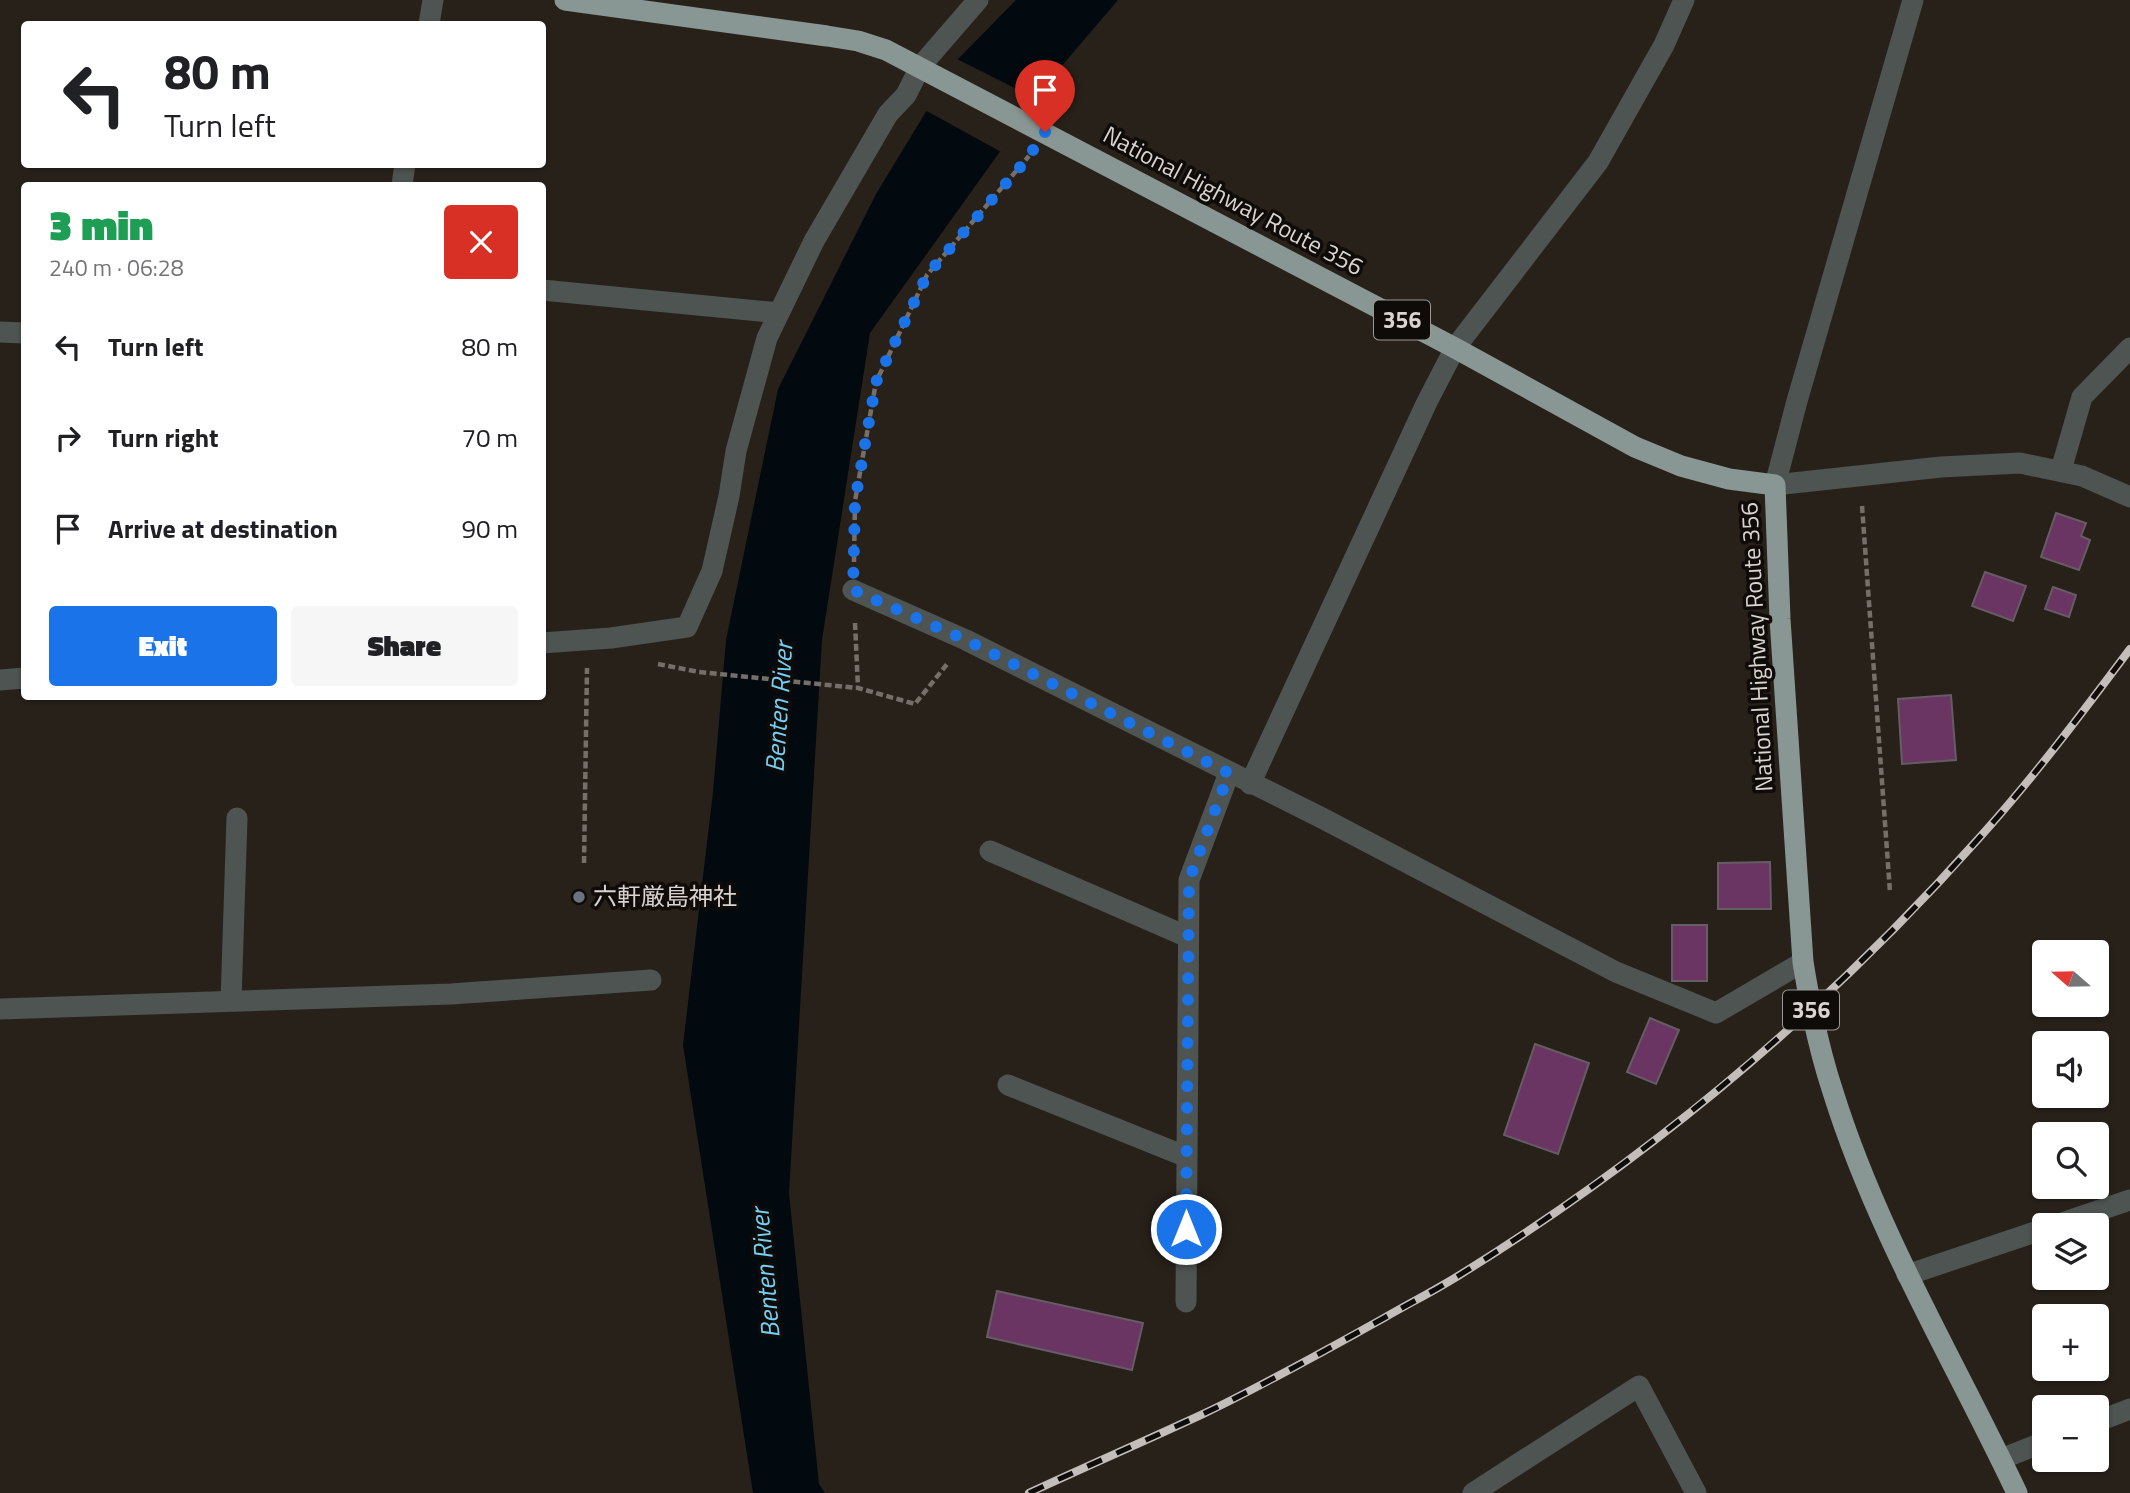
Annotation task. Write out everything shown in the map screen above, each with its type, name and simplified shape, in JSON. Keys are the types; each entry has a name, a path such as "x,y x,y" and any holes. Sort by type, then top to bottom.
{"highway":[{"name":"National Highway Route 356","path":"573,1 858,41 886,50 1455,348 1635,447 1681,466 1729,478 1775,485 1780,619 1803,962 1811,1010 1832,1091 1862,1170 1907,1275 2017,1493"}],"street":[{"path":"430,21 433,0"},
{"path":"546,643 611,638 687,627 712,571 736,452 766,338 814,241 888,114 928,71 978,0"},
{"path":"1250,784 1427,402 1455,348 1598,162 1664,45 1684,0"},
{"path":"1913,0 1775,485 1941,467 2020,463 2082,476 2130,497"},
{"path":"546,290 779,313"},
{"path":"0,332 21,333"},
{"path":"2061,470 2082,397 2130,348"},
{"path":"853,590 966,640 1320,817 1616,972 1716,1013 1803,962"},
{"path":"0,680 21,678"},
{"path":"1186,1302 1189,880 1229,773"},
{"path":"231,1001 237,818"},
{"path":"990,851 1188,937"},
{"path":"0,1009 451,994 650,980"},
{"path":"1008,1085 1187,1157"},
{"path":"2092,1213 2130,1200"},
{"path":"1907,1275 2032,1233"},
{"path":"1474,1493 1639,1386 1696,1493"},
{"path":"2109,1417 2130,1409"},
{"path":"2001,1459 2032,1447"}],"path":[{"path":"858,688 853,590 855,501 876,382 927,275 1027,159 1041,130"},
{"path":"1860,477 1890,892"},
{"path":"584,863 587,640"},
{"path":"699,672 858,688 915,704 966,640"}],"water":[{"name":"Benten River","path":"1016,0 1118,0 1060,68 870,333 822,640 789,1193 819,1484 825,1493 753,1493 683,1045 713,792 726,640 778,389 876,194 958,59"}],"pier":[{"path":"955,58 1040,101 1003,153 923,109"}],"building":[{"path":"2056,513 2086,523 2081,536 2090,540 2079,570 2041,557"},
{"path":"1985,572 2026,586 2013,621 1972,606"},
{"path":"2053,587 2076,595 2069,617 2045,609"},
{"path":"1951,695 1956,760 1902,764 1898,699"},
{"path":"1770,862 1771,909 1718,909 1718,863"},
{"path":"1672,925 1707,925 1707,981 1672,981"},
{"path":"1650,1018 1679,1030 1656,1084 1627,1072"},
{"path":"1535,1044 1589,1063 1558,1154 1504,1135"},
{"path":"997,1291 1143,1323 1132,1370 987,1337"}],"railway":[{"path":"1029,1493 1226,1403 1440,1287 1530,1230 1669,1129 1800,1019 1922,900 2019,791 2130,649"}],"place":[{"name":"六軒厳島神社","path":"579,897"}],"route":[{"path":"1045,132 1027,159 927,275 876,382 855,501 853,590 966,640 1229,773 1189,880 1186,1229"}]}
